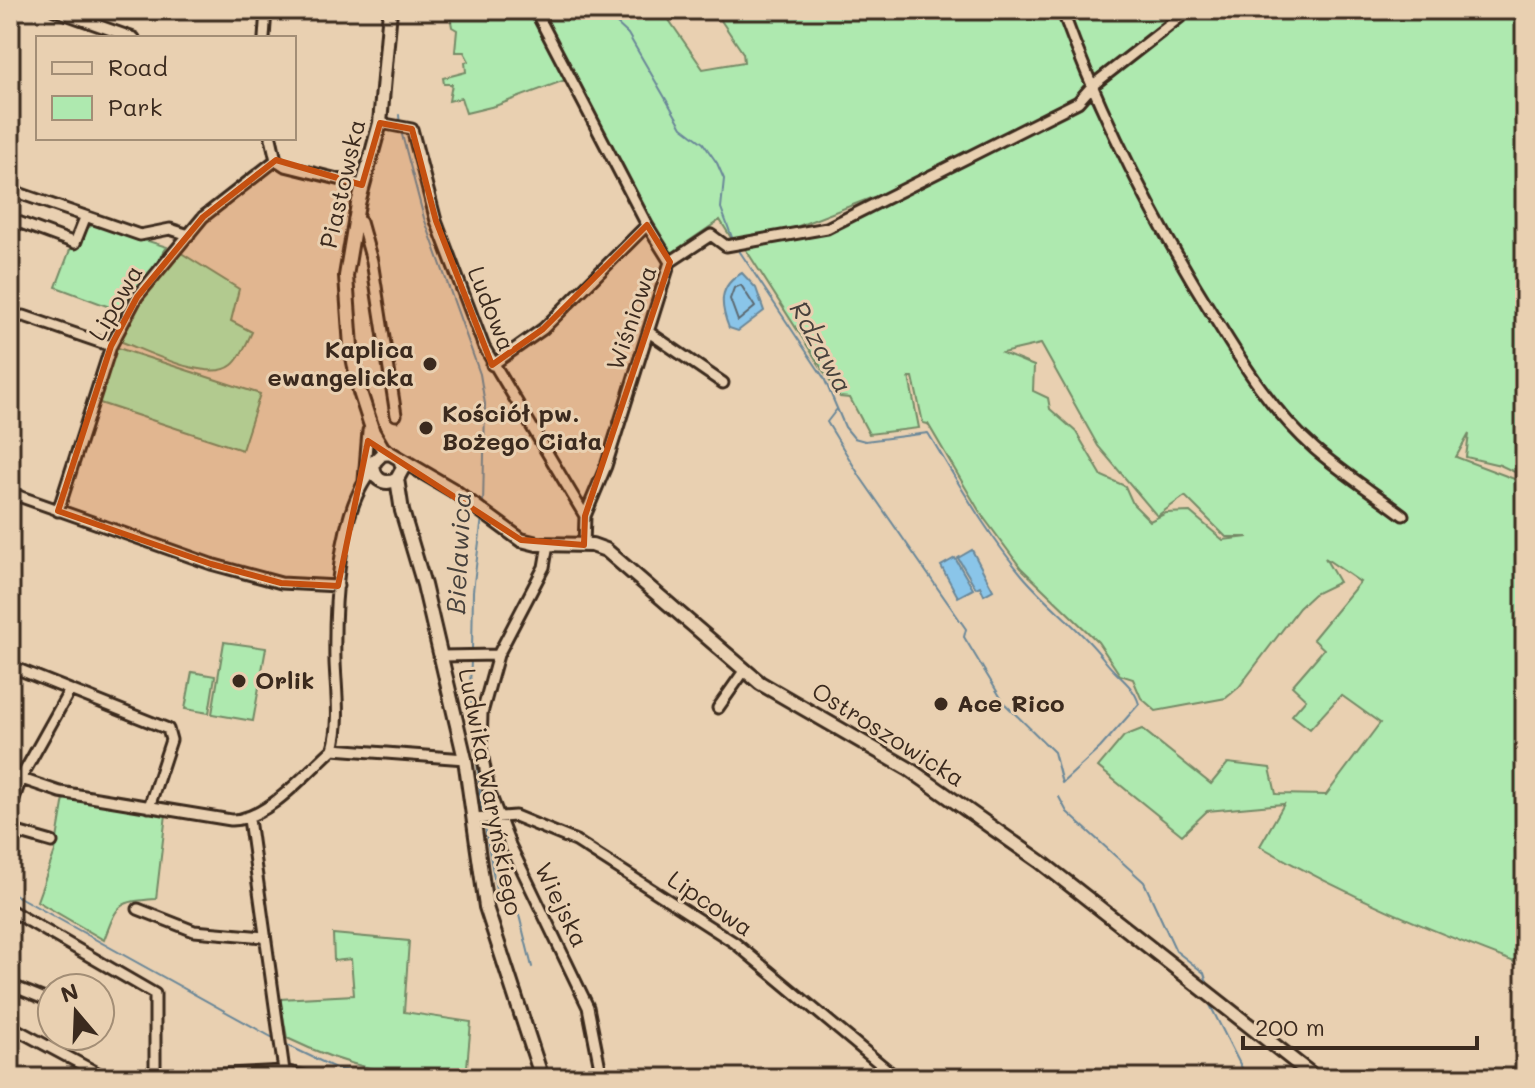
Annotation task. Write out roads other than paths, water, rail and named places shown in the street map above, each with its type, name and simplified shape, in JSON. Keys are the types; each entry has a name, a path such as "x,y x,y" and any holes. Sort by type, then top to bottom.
{"main road":[{"name":"Piastowska","path":"385,474 368,431 347,313 347,270 354,219 380,123 390,10"},
{"name":"Piastowska","path":"366,414 378,442 395,456"},
{"name":"Ostroszowicka","path":"395,456 472,504 521,540 599,547 620,561 744,671 771,691 909,769 1041,862 1316,1078"},
{"path":"385,474 395,456"},
{"path":"385,474 395,456"},
{"path":"385,474 422,473"},
{"name":"Ludwika Waryńskiego","path":"385,474 402,511 481,818 488,913 542,1078"}],"street":[{"path":"54,10 128,36"},
{"path":"264,36 266,10"},
{"path":"535,10 647,225 670,262"},
{"path":"1062,10 1090,87 1170,242 1259,388 1314,449 1403,515"},
{"path":"1090,87 1189,10"},
{"name":"Wiśniowa","path":"584,545 585,516 606,466 670,262 708,235 734,244 827,228 1078,102 1090,87"},
{"name":"Ludowa","path":"380,123 412,129 436,221 492,365 585,516"},
{"path":"271,140 276,160 285,166 362,185"},
{"name":"Lipowa","path":"58,511 111,346 137,297 215,206 276,160"},
{"path":"10,190 140,235 170,229 189,235"},
{"path":"10,219 75,243 85,218"},
{"path":"354,219 361,222 372,261 396,415"},
{"path":"492,365 543,329 647,225"},
{"path":"10,308 24,316 111,346"},
{"path":"10,317 24,316"},
{"path":"650,333 723,383"},
{"name":"Piastowska","path":"364,480 368,431"},
{"path":"10,775 60,792 231,820 249,819 265,809 333,749 338,586 357,498 364,480 385,474"},
{"path":"357,498 385,474"},
{"path":"10,493 154,547 244,573 281,583 338,586"},
{"name":"Wiejska","path":"548,544 544,567 498,655 479,726 489,791 550,934 588,1007 602,1078"},
{"path":"441,656 498,655"},
{"path":"10,666 172,734 149,807"},
{"path":"718,708 744,671"},
{"path":"10,810 20,779 70,690"},
{"path":"333,749 465,759"},
{"name":"Lipcowa","path":"481,818 515,816 564,834 719,931 897,1078"},
{"path":"249,819 277,1026 284,1057 284,1075"},
{"path":"10,830 52,842"},
{"path":"138,909 194,931 264,937"},
{"path":"10,910 155,994 155,1077 284,1075 314,1078"},
{"path":"10,985 36,996"},
{"path":"10,1026 107,1078"}],"water":[{"path":"742,273 756,288 764,311 738,331 729,328 723,297 729,284"},
{"path":"972,550 993,590 984,595 980,586 976,588 958,558"},
{"path":"955,558 973,589 958,597 941,566"}],"waterway":[{"name":"Rdzawa","path":"593,10 614,21 628,34 682,127 703,143 717,163 724,179 721,208 733,240"},
{"path":"1069,41 1086,88"},
{"path":"1088,94 1169,251"},
{"name":"Bielawica","path":"399,115 400,125"},
{"name":"Bielawica","path":"401,131 424,218 480,374 485,404 483,507"},
{"path":"738,249 824,378 845,427 854,438 865,441 928,433 972,506 1009,558 1032,586 1084,636 1133,690 1139,704 1100,748 1062,783"},
{"name":"Rdzawa","path":"837,409 827,422 861,478 966,629 964,637 1004,703 1054,752 1062,783"},
{"name":"Bielawica","path":"472,650 473,591 482,517"},
{"name":"Bielawica","path":"471,660 470,688 482,813"},
{"name":"Rdzawa","path":"1059,797 1067,812 1144,882 1176,951 1204,973 1208,986"},
{"name":"Bielawica","path":"484,821 496,889 519,915 532,967"},
{"path":"10,892 275,1039"},
{"name":"Rdzawa","path":"1208,1001 1247,1078"},
{"path":"285,1044 335,1068 385,1078"}],"place":[{"name":"Kaplica ewangelicka","path":"430,364"},
{"name":"Kościół pw. Bożego Ciała","path":"426,428"},
{"name":"Orlik","path":"239,681"},
{"name":"Ace Rico","path":"941,704"}]}
